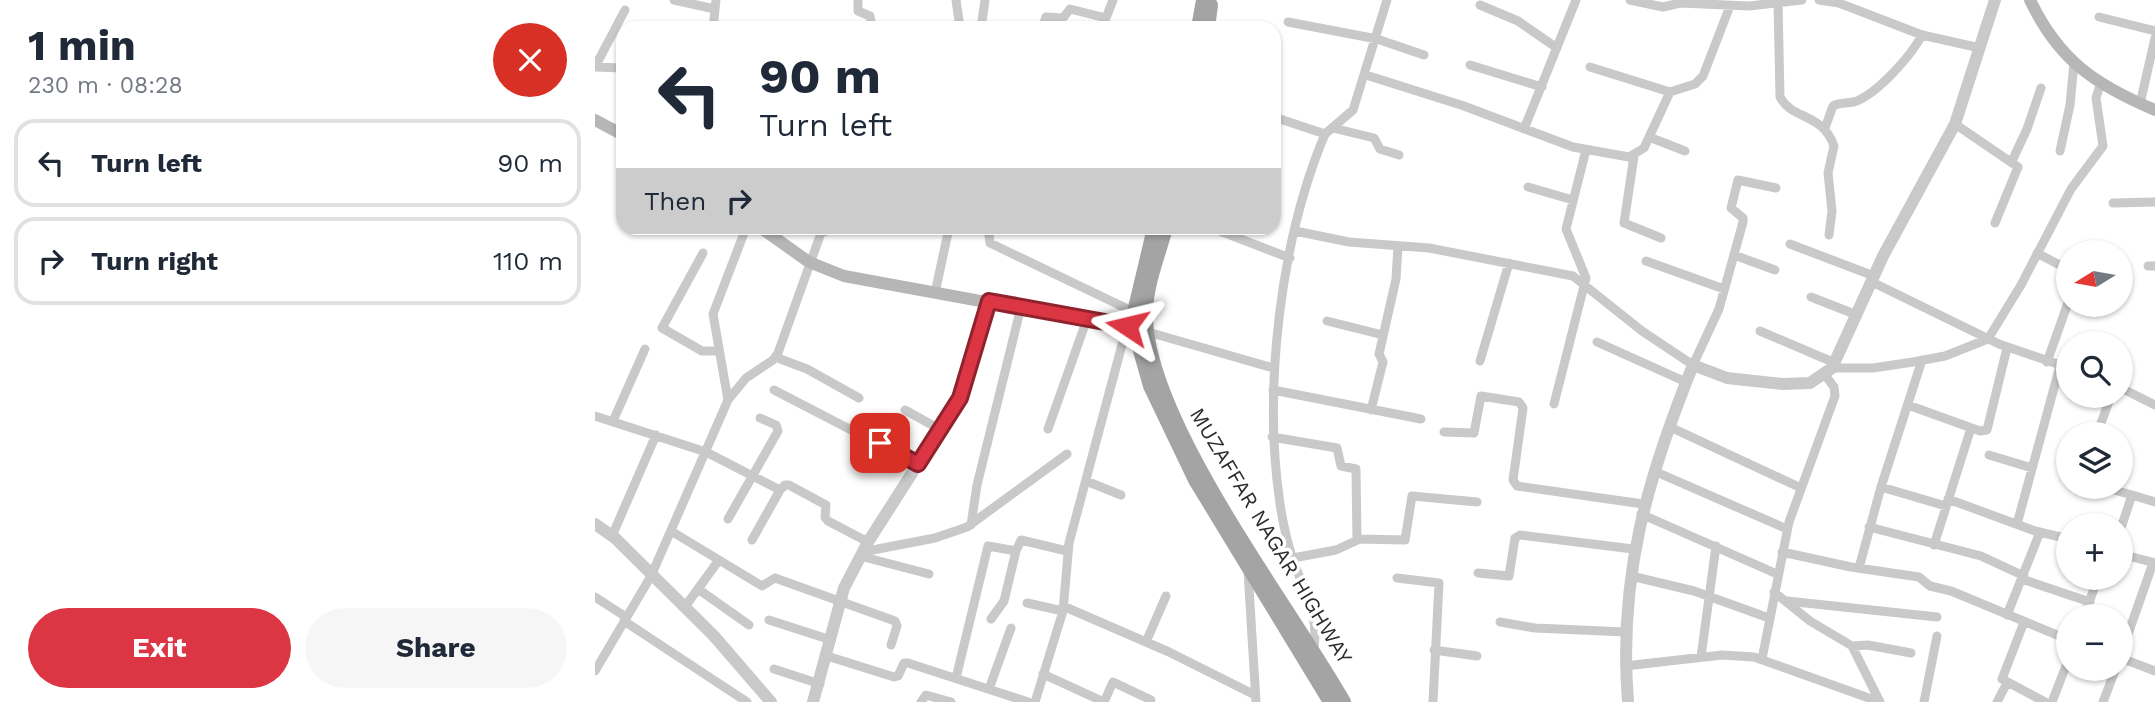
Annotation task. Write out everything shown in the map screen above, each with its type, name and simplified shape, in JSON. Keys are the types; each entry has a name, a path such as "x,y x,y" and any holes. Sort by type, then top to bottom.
{"main road":[{"path":"1199,21 1203,0"},
{"path":"1209,21 1212,0"},
{"path":"2021,0 2032,4 2074,63 2100,85 2155,110"},
{"path":"595,120 616,131"},
{"path":"771,235 809,262 844,276 1137,329"},
{"name":"MUZAFFAR NAGAR HIGHWAY","path":"1152,235 1134,312 1150,386 1195,480 1247,568 1309,663 1330,702"},
{"name":"MUZAFFAR NAGAR HIGHWAY","path":"1164,235 1148,299 1137,329 1188,444 1344,702"}],"street":[{"path":"674,0 716,4"},
{"path":"858,0 858,10 870,16 871,21"},
{"path":"956,0 959,21"},
{"path":"982,21 985,0"},
{"path":"1045,21 1046,17 1063,18 1070,9 1106,18 1113,0"},
{"path":"1309,663 1314,649 1314,618 1293,558 1280,505 1272,437 1273,368 1290,258 1315,158 1329,131 1353,110 1387,0"},
{"path":"1524,129 1576,0"},
{"path":"1630,0 1663,7 1680,2 1720,2 1730,6 1802,0"},
{"path":"1819,0 1846,2 1922,35 1980,48"},
{"path":"1296,231 1349,242 1429,248 1564,274 1585,283 1642,331 1693,365 1727,378 1783,384 1810,383 1831,369 1873,279 1955,124 1995,0"},
{"path":"1778,3 1780,97 1788,106 1825,128 1834,146 1828,173 1832,211 1829,234"},
{"path":"1480,5 1518,21 1557,48"},
{"path":"1590,67 1670,92 1695,84 1703,76 1730,6"},
{"path":"619,21 625,10"},
{"path":"2099,17 2155,31"},
{"path":"1288,22 1377,39 1424,55"},
{"path":"616,27 595,67 616,68"},
{"path":"1825,128 1833,106 1839,102 1854,102 1867,95 1909,57 1922,35"},
{"path":"2140,104 2152,64 2155,38"},
{"path":"2060,151 2074,63"},
{"path":"1470,65 1542,88"},
{"path":"1366,75 1586,150 1634,156"},
{"path":"1760,331 1831,369 1873,368 1922,360 1963,350 1988,339 2071,189 2103,146 2097,98 2100,85"},
{"path":"2012,162 2028,130 2041,88"},
{"path":"1661,238 1625,223 1634,156 1644,148 1670,92"},
{"path":"1281,121 1374,138 1380,149 1399,155"},
{"path":"1955,124 2012,162 2017,169 1995,223"},
{"path":"1649,136 1685,151"},
{"path":"1554,404 1585,283 1585,273 1575,257 1566,229 1586,150"},
{"path":"1629,702 1626,632 1633,549 1642,509 1686,382 1710,333 1734,255 1743,220 1731,208 1738,180 1776,188"},
{"path":"1528,187 1573,200"},
{"path":"2113,203 2155,202"},
{"path":"728,400 712,314 743,235"},
{"path":"595,671 650,576 728,400 746,378 775,357 820,235"},
{"path":"935,293 947,235"},
{"path":"989,235 990,243 1134,312"},
{"path":"1230,235 1290,258"},
{"path":"1790,244 1873,279 2007,348 2056,365"},
{"path":"1371,410 1383,362 1379,354 1396,279 1398,246"},
{"path":"703,253 662,328 702,351 718,351"},
{"path":"2037,253 2056,263"},
{"path":"1734,255 1776,270"},
{"path":"1646,261 1724,289"},
{"path":"1481,361 1509,263"},
{"path":"1811,298 1857,315"},
{"path":"813,702 840,603 863,550 941,430 968,378 989,301"},
{"path":"971,525 977,485 1021,307"},
{"path":"2047,362 2063,317"},
{"path":"1048,429 1087,318"},
{"path":"1327,321 1383,335"},
{"path":"1035,702 1063,609 1067,551 1086,481 1137,329 1273,368"},
{"path":"1597,342 1686,382"},
{"path":"1908,405 1984,431 1988,426 2007,348"},
{"path":"613,421 645,349"},
{"path":"775,357 813,373 859,398"},
{"path":"1859,568 1881,487 1922,360"},
{"path":"1762,659 1787,529 1799,487 1835,396 1831,369"},
{"path":"774,390 918,464"},
{"path":"1273,390 1421,419"},
{"path":"2017,524 2056,392"},
{"path":"2133,394 2155,405"},
{"path":"1444,432 1474,433 1481,396 1519,402 1523,408 1514,484 1642,509 1777,574"},
{"path":"905,410 941,430"},
{"path":"595,416 706,452 780,490"},
{"path":"727,519 778,429 760,418"},
{"path":"1670,427 1799,487"},
{"path":"1934,545 1971,428"},
{"path":"612,536 656,435"},
{"path":"1272,437 1337,448 1341,466 1356,468 1357,540"},
{"path":"863,550 935,538 971,525 1067,454"},
{"path":"1989,455 2032,468"},
{"path":"1654,471 1787,529"},
{"path":"1086,481 1121,495"},
{"path":"752,540 780,490 787,484 826,505 825,517 828,521 863,550 929,574"},
{"path":"1881,487 1947,503 2056,536"},
{"path":"2133,495 2155,502"},
{"path":"1293,558 1336,550 1357,540 1406,539 1412,496 1477,502"},
{"path":"595,524 612,536 714,636 771,702"},
{"path":"1869,527 1982,556 2023,578 2089,602 2094,590"},
{"path":"671,531 762,586 775,578 896,622 891,645"},
{"path":"2007,615 2040,532"},
{"path":"1478,573 1509,576 1515,538 1520,535 1633,549"},
{"path":"991,619 1005,601 1021,540 1067,551"},
{"path":"955,678 988,546 1016,551"},
{"path":"1701,657 1716,546"},
{"path":"1781,552 1859,568 1919,576 1930,586 1951,591 2056,635"},
{"path":"2133,557 2154,563 2133,622"},
{"path":"684,608 719,560"},
{"path":"1247,568 1256,698"},
{"path":"1631,576 1709,596 1769,618"},
{"path":"1397,578 1439,583 1433,702"},
{"path":"698,589 749,625"},
{"path":"1774,592 1810,621 1852,646 1880,702"},
{"path":"1146,642 1166,596"},
{"path":"595,597 747,702"},
{"path":"1786,601 1937,617"},
{"path":"1027,603 1063,609 1146,642 1256,698"},
{"path":"769,620 831,640"},
{"path":"1500,622 1535,628 1626,632"},
{"path":"2024,622 2002,675 2003,681 2045,702"},
{"path":"989,689 1011,628"},
{"path":"1924,702 1937,636"},
{"path":"1852,646 1868,645 1911,653"},
{"path":"1434,650 1477,656"},
{"path":"1626,666 1740,655 1762,659 1880,702"},
{"path":"827,656 894,677 898,676 906,663 1028,702"},
{"path":"2133,661 2155,671"},
{"path":"774,669 820,684"},
{"path":"1043,674 1104,702 1114,682 1151,700"},
{"path":"2053,702 2061,681"},
{"path":"2103,702 2111,681"},
{"path":"1997,702 2007,683"},
{"path":"921,702 924,695 928,695 951,702"}],"route":[{"path":"880,443 918,464 960,398 989,301 1127,326"}]}
